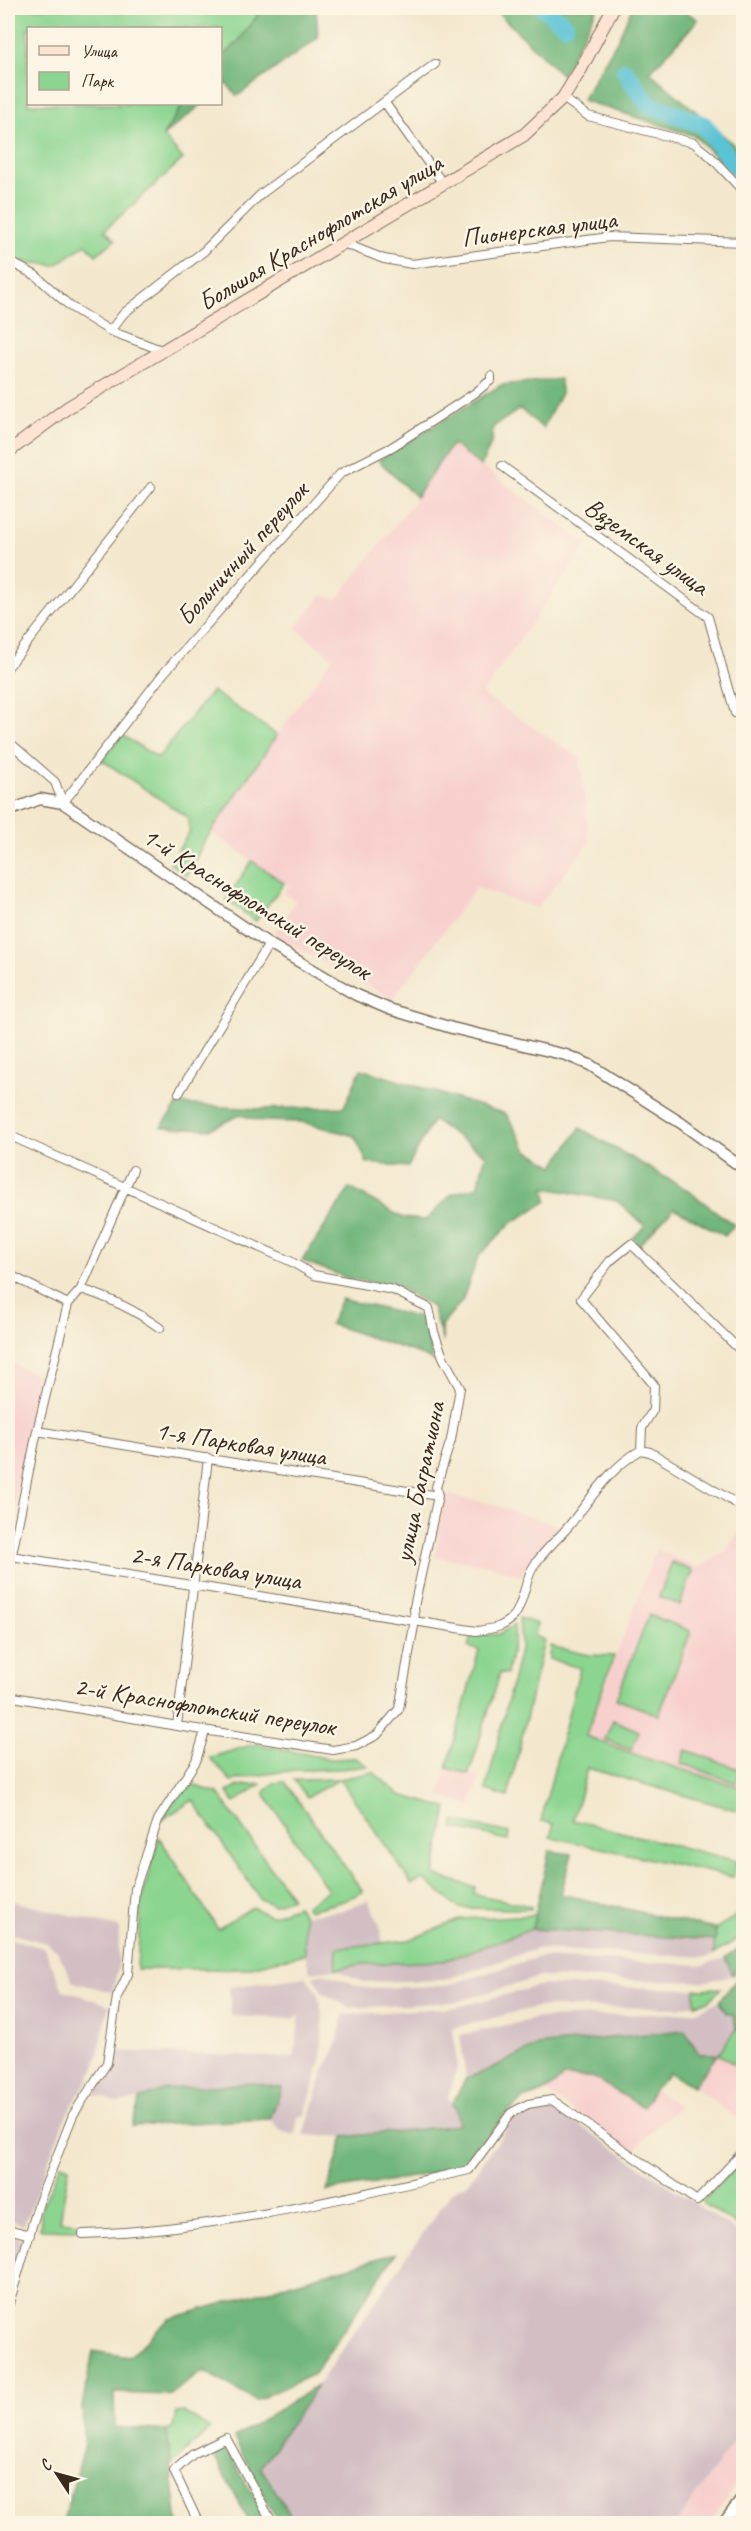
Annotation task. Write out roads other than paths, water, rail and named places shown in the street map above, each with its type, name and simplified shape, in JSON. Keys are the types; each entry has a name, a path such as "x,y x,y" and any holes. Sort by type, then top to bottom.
{"main road":[{"name":"Большая Краснофлотская улица","path":"8,452 67,408 524,135 563,98 613,8"}],"street":[{"name":"Большая Краснофлотская улица","path":"110,331 124,313 204,251 261,194 435,64"},
{"path":"563,98 588,116 694,143 711,156 744,192"},
{"path":"385,103 444,184"},
{"name":"Пионерская улица","path":"343,243 384,259 412,264 609,237 744,242"},
{"path":"14,264 35,275 71,308 110,331 164,351"},
{"name":"Больничный переулок","path":"63,803 163,674 341,473 392,447 475,393 491,380 491,376"},
{"name":"Вяземская улица","path":"502,466 708,617 735,713 744,715"},
{"path":"8,668 151,487"},
{"path":"8,741 55,782 63,803"},
{"path":"8,811 40,799 63,803"},
{"name":"1-й Краснофлотский переулок","path":"63,803 269,944 356,995 389,1009 452,1028 566,1054 590,1065 681,1123 744,1169"},
{"path":"179,1093 269,944"},
{"name":"улица Багратиона","path":"8,1139 15,1138 290,1261 314,1275 393,1290 429,1308 443,1357 460,1388 451,1440 436,1487 438,1497 414,1607 415,1620"},
{"path":"8,1574 37,1431 68,1304 81,1289 133,1170"},
{"path":"641,1450 642,1428 653,1410 654,1385 581,1299 610,1262 631,1244 744,1354"},
{"path":"8,1274 68,1304"},
{"path":"81,1289 106,1297 140,1313 160,1328"},
{"name":"1-я Парковая улица","path":"37,1431 438,1497"},
{"path":"415,1620 476,1631 505,1625 516,1614 525,1583 538,1560 609,1475 627,1458 641,1450 650,1452 744,1508"},
{"path":"177,1726 208,1458"},
{"name":"2-я Парковая улица","path":"11,1556 415,1620"},
{"name":"2-й Краснофлотский переулок","path":"8,1696 205,1731 333,1750 356,1746 377,1735 399,1709 415,1620"},
{"path":"8,2307 39,2202 73,2115 107,2063 117,1997 129,1974 135,1889 158,1821 196,1761 205,1731"},
{"path":"83,2234 293,2210 469,2170 511,2113 528,2104 552,2100 697,2201 744,2151"},
{"path":"8,2229 30,2235"},
{"path":"199,2523 174,2470 193,2454 226,2438 273,2523"},
{"path":"723,2523 744,2496"}],"waterway":[{"path":"544,8 565,25"},
{"path":"625,71 648,104 704,125 744,178"}]}
